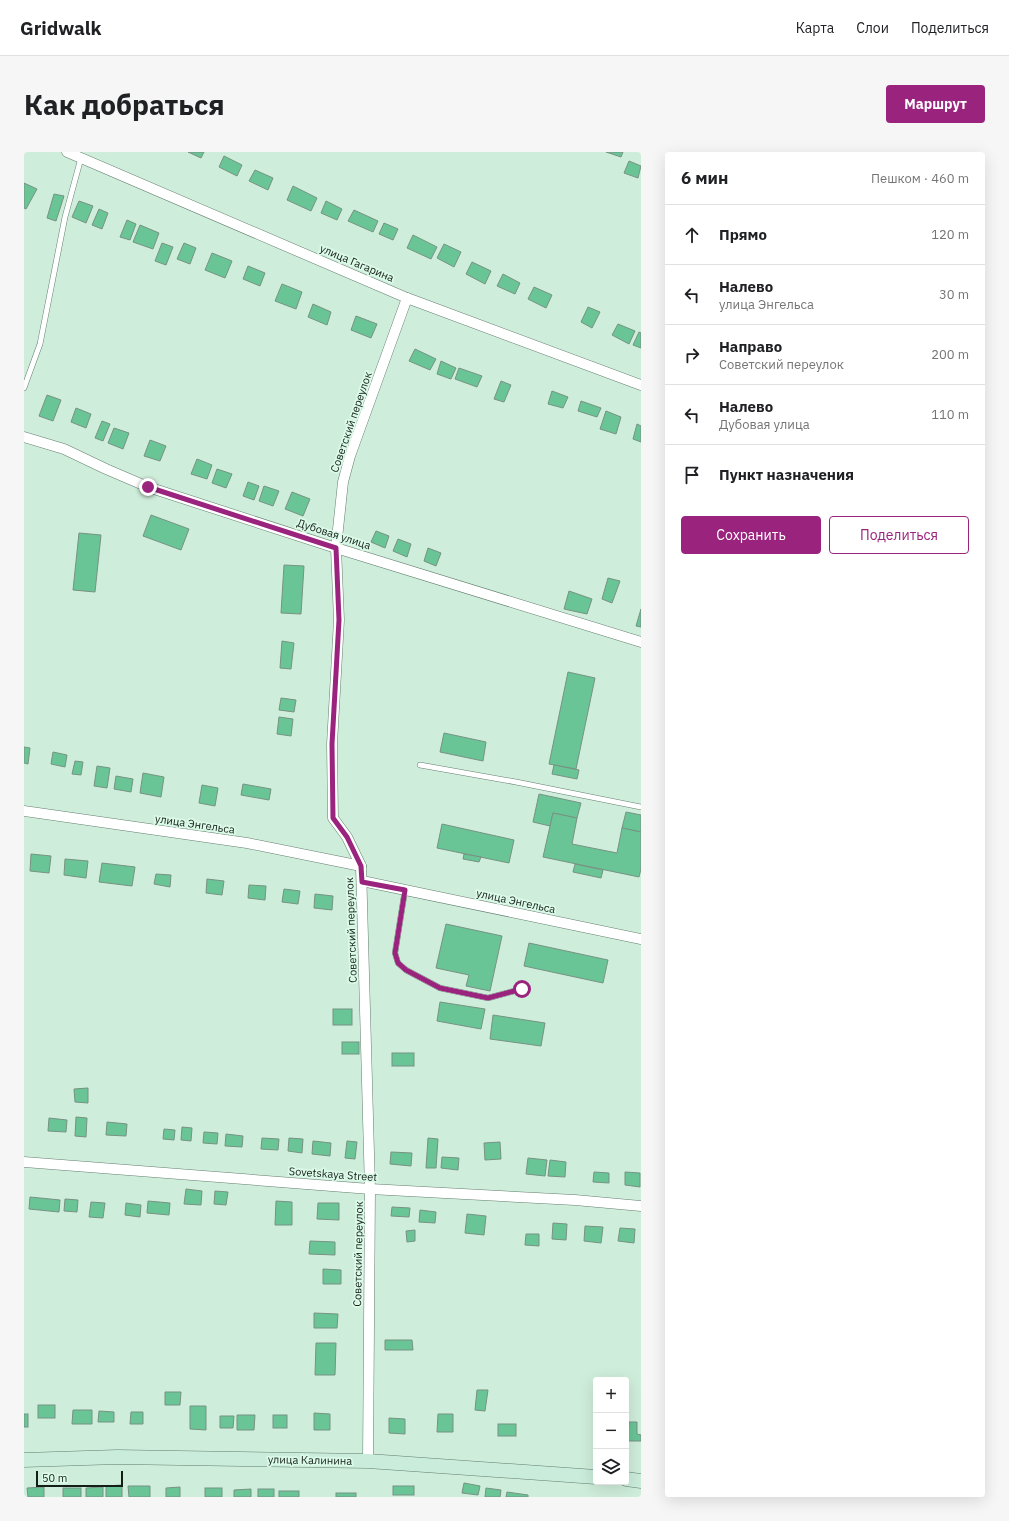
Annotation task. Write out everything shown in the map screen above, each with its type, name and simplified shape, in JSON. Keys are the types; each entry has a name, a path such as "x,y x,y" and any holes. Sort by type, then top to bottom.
{"street":[{"name":"улица Гагарина","path":"68,152 407,298 641,385"},
{"name":"Советский переулок","path":"368,1461 370,1189 362,882 361,866 347,837 333,818 332,744 339,620 336,548 343,482 350,456 407,298"},
{"name":"Дубовая улица","path":"24,437 64,449 106,470 148,487 336,548 641,642"},
{"name":"улица Энгельса","path":"24,811 246,843 361,866"},
{"name":"улица Энгельса","path":"362,882 641,939"},
{"name":"Sovetskaya Street","path":"24,1162 370,1189 575,1200 641,1206"},
{"name":"улица Калинина","path":"24,1460 117,1457 368,1461 593,1477"},
{"path":"629,1479 641,1481"}],"lane":[{"path":"24,388 40,344 65,217 81,158"},
{"path":"420,765 516,782 641,807"},
{"path":"405,890 395,953 398,963 406,970 440,988 488,998 522,989"}],"building":[{"path":"188,152 204,152 201,158"},
{"path":"606,152 623,152 621,157"},
{"path":"224,156 242,165 237,176 219,167"},
{"path":"629,161 641,166 638,178 624,173"},
{"path":"255,170 273,178 268,190 249,181"},
{"path":"24,183 37,189 26,209 24,208"},
{"path":"293,186 317,198 311,211 287,200"},
{"path":"54,194 64,196 56,221 47,218"},
{"path":"79,201 93,206 86,223 72,217"},
{"path":"326,201 342,209 337,220 321,213"},
{"path":"99,209 108,213 102,229 92,225"},
{"path":"354,210 378,221 373,232 348,221"},
{"path":"127,220 136,224 130,240 120,237"},
{"path":"384,223 398,229 393,240 379,234"},
{"path":"140,225 159,233 153,249 133,242"},
{"path":"413,235 437,247 431,259 407,248"},
{"path":"162,243 173,247 166,265 155,261"},
{"path":"184,243 196,248 190,264 177,259"},
{"path":"444,244 461,252 454,267 437,258"},
{"path":"212,253 232,261 225,278 205,270"},
{"path":"472,262 491,271 485,284 466,274"},
{"path":"248,266 265,273 260,286 243,279"},
{"path":"503,274 520,283 515,294 497,286"},
{"path":"282,284 302,292 296,309 275,301"},
{"path":"534,287 552,295 546,308 528,299"},
{"path":"313,304 331,312 327,325 308,317"},
{"path":"588,307 600,312 592,328 581,322"},
{"path":"356,316 377,324 371,338 351,330"},
{"path":"618,324 635,331 629,344 612,335"},
{"path":"639,332 641,333 641,348 633,345"},
{"path":"415,349 436,359 430,370 409,361"},
{"path":"441,361 456,368 451,379 437,374"},
{"path":"459,368 482,376 477,387 455,379"},
{"path":"501,381 511,385 504,402 494,399"},
{"path":"552,391 568,397 563,408 548,404"},
{"path":"47,395 61,400 53,421 39,416"},
{"path":"581,401 601,408 597,417 578,411"},
{"path":"76,408 91,414 86,428 71,422"},
{"path":"606,411 621,417 616,434 600,429"},
{"path":"102,421 110,424 103,441 95,438"},
{"path":"637,424 641,426 641,442 633,439"},
{"path":"114,428 129,433 123,449 108,443"},
{"path":"150,440 166,446 160,461 144,456"},
{"path":"197,459 212,465 207,479 191,474"},
{"path":"217,469 232,474 226,488 212,483"},
{"path":"248,482 259,486 254,500 243,496"},
{"path":"264,486 279,491 273,506 259,501"},
{"path":"292,492 310,499 303,516 285,509"},
{"path":"151,515 189,529 181,550 143,536"},
{"path":"376,531 389,536 385,548 371,542"},
{"path":"79,533 101,535 95,592 73,590"},
{"path":"398,539 411,544 407,557 393,551"},
{"path":"428,548 441,553 436,566 424,561"},
{"path":"284,565 304,566 301,614 281,613"},
{"path":"608,578 620,581 612,603 602,599"},
{"path":"569,591 592,599 587,614 564,609"},
{"path":"641,609 641,627 636,626"},
{"path":"282,641 294,643 291,669 280,668"},
{"path":"568,672 595,678 576,769 549,764"},
{"path":"281,698 296,700 294,712 279,710"},
{"path":"279,717 293,719 291,736 277,734"},
{"path":"444,733 486,742 483,761 440,752"},
{"path":"24,747 30,748 28,764 24,763"},
{"path":"53,752 67,755 65,767 51,764"},
{"path":"75,761 83,762 81,775 72,774"},
{"path":"554,765 579,770 577,779 552,774"},
{"path":"97,766 110,768 107,788 94,786"},
{"path":"143,773 164,777 161,797 140,793"},
{"path":"116,776 133,779 131,792 114,789"},
{"path":"243,784 271,789 269,800 241,795"},
{"path":"202,785 218,788 215,806 199,803"},
{"path":"539,794 581,803 577,818 553,813 550,826 533,822"},
{"path":"626,812 641,815 641,832 622,828"},
{"path":"553,813 577,818 572,844 617,853 622,828 641,832 641,869 639,877 543,857"},
{"path":"442,824 514,840 509,863 437,848"},
{"path":"31,854 51,856 49,873 30,871"},
{"path":"464,854 481,857 479,862 463,859"},
{"path":"65,859 88,861 86,878 64,875"},
{"path":"102,863 135,867 132,886 99,882"},
{"path":"575,864 603,870 601,878 573,872"},
{"path":"156,874 171,875 170,887 154,884"},
{"path":"207,879 224,881 222,895 206,893"},
{"path":"249,885 266,886 265,900 248,898"},
{"path":"284,889 300,891 298,904 282,902"},
{"path":"315,894 333,896 332,910 314,908"},
{"path":"446,924 502,936 490,991 466,986 469,975 436,968"},
{"path":"529,943 608,960 603,983 524,966"},
{"path":"440,1002 485,1009 481,1029 437,1021"},
{"path":"333,1009 352,1009 352,1025 333,1025"},
{"path":"493,1015 545,1023 541,1046 490,1039"},
{"path":"342,1042 359,1042 359,1054 342,1054"},
{"path":"392,1053 414,1053 414,1066 392,1066"},
{"path":"88,1088 88,1103 75,1102 74,1089"},
{"path":"76,1117 87,1118 86,1137 75,1136"},
{"path":"49,1118 67,1120 66,1132 48,1131"},
{"path":"107,1122 127,1124 126,1136 106,1135"},
{"path":"182,1127 192,1128 191,1141 181,1140"},
{"path":"164,1129 175,1130 174,1140 163,1139"},
{"path":"204,1132 218,1133 217,1144 203,1143"},
{"path":"226,1134 243,1136 242,1147 225,1146"},
{"path":"262,1138 279,1139 278,1150 261,1149"},
{"path":"289,1138 303,1139 302,1153 288,1151"},
{"path":"428,1138 438,1139 436,1168 426,1168"},
{"path":"313,1141 331,1143 330,1156 312,1154"},
{"path":"347,1141 357,1142 355,1159 345,1158"},
{"path":"500,1142 501,1159 485,1160 484,1143"},
{"path":"391,1152 412,1153 411,1166 390,1164"},
{"path":"442,1157 459,1158 458,1170 441,1168"},
{"path":"528,1158 547,1160 545,1176 526,1174"},
{"path":"550,1160 566,1162 565,1177 548,1176"},
{"path":"594,1172 609,1173 609,1183 593,1182"},
{"path":"625,1172 640,1173 640,1187 625,1185"},
{"path":"186,1189 202,1191 201,1205 184,1204"},
{"path":"215,1191 228,1192 226,1205 214,1204"},
{"path":"30,1197 60,1200 59,1212 29,1209"},
{"path":"65,1199 78,1200 77,1212 64,1211"},
{"path":"148,1201 170,1203 169,1215 147,1213"},
{"path":"276,1201 292,1202 292,1225 275,1225"},
{"path":"91,1202 105,1203 103,1218 89,1217"},
{"path":"126,1203 141,1205 140,1217 125,1215"},
{"path":"318,1203 339,1203 339,1220 317,1219"},
{"path":"392,1207 410,1208 409,1217 391,1216"},
{"path":"420,1210 436,1212 435,1223 419,1222"},
{"path":"467,1214 486,1216 484,1235 465,1233"},
{"path":"553,1223 567,1224 566,1240 552,1239"},
{"path":"585,1226 603,1227 601,1243 584,1241"},
{"path":"620,1228 635,1229 634,1243 618,1241"},
{"path":"415,1230 415,1241 407,1242 406,1231"},
{"path":"526,1234 539,1234 539,1246 525,1245"},
{"path":"310,1241 335,1242 335,1255 309,1254"},
{"path":"323,1269 341,1270 341,1284 323,1284"},
{"path":"314,1313 338,1314 337,1328 314,1328"},
{"path":"385,1340 412,1340 413,1350 385,1350"},
{"path":"316,1343 336,1343 335,1375 315,1375"},
{"path":"477,1390 488,1390 485,1411 475,1410"},
{"path":"165,1392 181,1392 180,1405 165,1405"},
{"path":"38,1405 55,1405 55,1418 38,1418"},
{"path":"190,1406 206,1406 206,1430 190,1429"},
{"path":"73,1410 92,1410 92,1424 72,1424"},
{"path":"99,1411 114,1412 114,1422 98,1422"},
{"path":"131,1412 143,1412 143,1424 130,1424"},
{"path":"314,1413 330,1414 330,1430 314,1430"},
{"path":"24,1414 28,1414 28,1427 24,1427"},
{"path":"438,1414 453,1414 453,1432 437,1432"},
{"path":"237,1415 255,1415 254,1430 237,1430"},
{"path":"273,1415 287,1415 287,1428 273,1428"},
{"path":"220,1416 234,1416 233,1428 220,1428"},
{"path":"389,1418 405,1419 405,1434 389,1433"},
{"path":"629,1422 637,1422 637,1434 641,1435 641,1441 629,1441"},
{"path":"498,1424 516,1424 516,1436 498,1436"},
{"path":"464,1483 480,1486 478,1495 462,1493"},
{"path":"122,1485 122,1497 106,1497 106,1486"},
{"path":"128,1486 150,1486 150,1497 129,1497"},
{"path":"393,1486 414,1486 414,1495 393,1495"},
{"path":"44,1487 44,1497 28,1497 27,1488"},
{"path":"103,1487 103,1497 86,1497 86,1488"},
{"path":"180,1487 180,1497 166,1497 166,1488"},
{"path":"63,1488 81,1488 81,1497 63,1497"},
{"path":"205,1488 222,1488 222,1497 205,1497"},
{"path":"486,1488 501,1490 500,1497 485,1497"},
{"path":"251,1489 251,1497 234,1497 234,1490"},
{"path":"258,1489 274,1489 274,1497 258,1497"},
{"path":"279,1491 299,1491 299,1497 279,1497"},
{"path":"507,1492 528,1495 528,1497 506,1497"},
{"path":"336,1493 356,1493 356,1497 336,1497"}],"route":[{"path":"148,487 336,548 339,620 332,744 333,818 347,837 361,866 362,882 405,890 401,925 395,953 398,963 422,980 440,988 488,998 522,989"}]}
